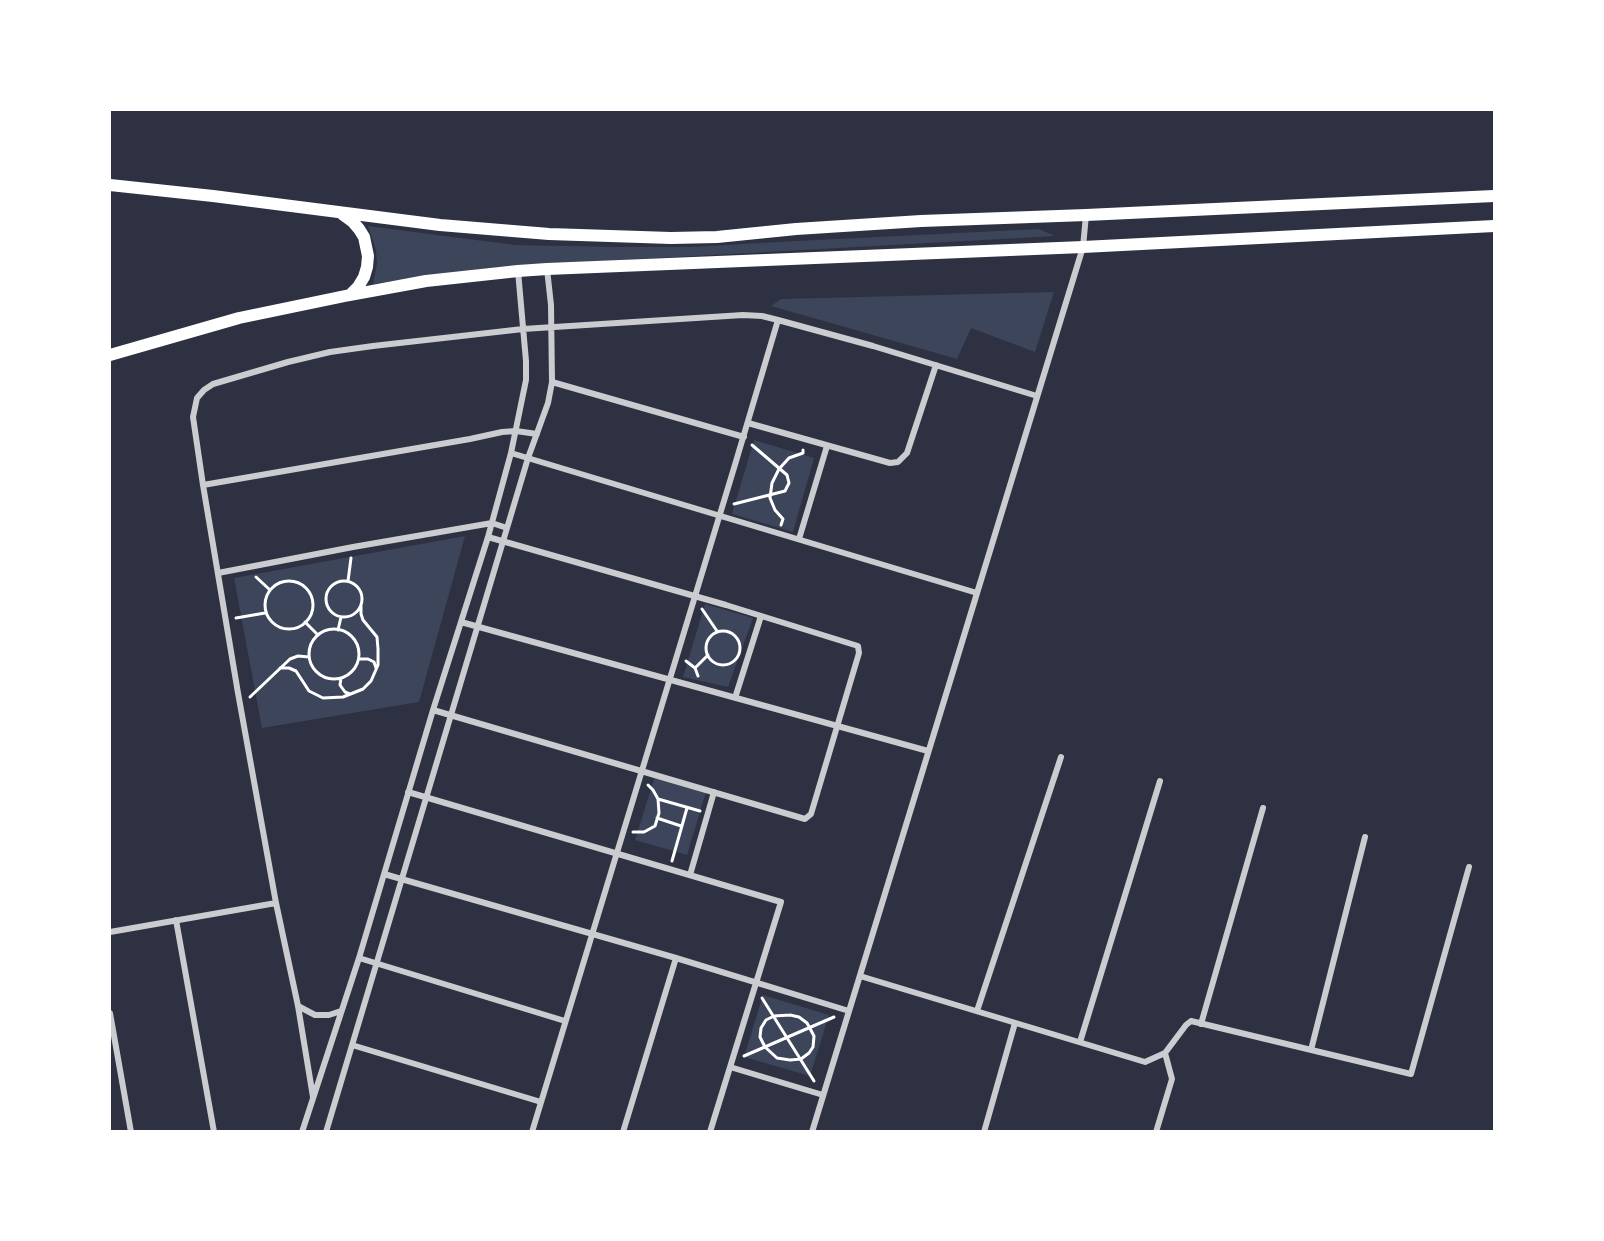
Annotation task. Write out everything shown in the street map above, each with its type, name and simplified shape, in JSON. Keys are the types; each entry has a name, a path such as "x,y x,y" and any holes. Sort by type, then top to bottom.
{"main road":[{"path":"110,185 202,194 440,225 549,234 671,238 717,237 921,221 1494,196"},
{"path":"339,213 354,222 359,229 367,246 368,256 367,267 358,287 351,295 345,296"},
{"path":"110,355 239,318 345,296 426,282 518,271 1083,247 1494,226"}],"street":[{"path":"812,1131 1083,247 1086,215"},
{"path":"326,1131 528,458 548,403 552,382 552,327 547,269"},
{"path":"302,1131 359,958 433,710 488,537 511,453 526,380 518,271"},
{"path":"313,1097 298,1006 276,903 240,706 203,485 193,417 196,398 204,390 213,384 330,352 523,329 743,315 778,320 936,364 1037,396"},
{"path":"532,1131 778,320"},
{"path":"748,423 890,464 898,462 907,453 936,364"},
{"path":"552,382 744,437"},
{"path":"203,485 516,430 537,434"},
{"path":"800,539 827,446"},
{"path":"511,453 977,593"},
{"path":"218,573 492,523 507,528"},
{"path":"433,710 806,819 812,814 859,652 858,646 488,537"},
{"path":"735,698 761,616"},
{"path":"461,622 928,752"},
{"path":"977,1011 1061,757"},
{"path":"1080,1042 1160,781"},
{"path":"408,792 781,902 710,1131"},
{"path":"690,875 714,792"},
{"path":"1201,1024 1263,808"},
{"path":"1311,1050 1365,837"},
{"path":"860,976 1145,1062 1165,1053 1191,1021 1411,1074 1469,867"},
{"path":"384,874 676,958 849,1011"},
{"path":"110,932 276,903"},
{"path":"176,921 214,1131"},
{"path":"359,958 565,1021"},
{"path":"623,1131 676,958"},
{"path":"298,1006 315,1015 329,1016 341,1011"},
{"path":"110,1013 131,1131"},
{"path":"984,1131 1015,1023"},
{"path":"352,1045 541,1102"},
{"path":"1156,1131 1172,1079 1165,1053"},
{"path":"731,1064 823,1095"}],"path":[{"path":"723,507 785,491 789,483 787,475 744,437"},
{"path":"779,533 783,519 775,510 770,498 772,483 779,469 789,458 802,453 805,439"},
{"path":"348,582 353,547"},
{"path":"246,568 270,590"},
{"path":"288,582 303,586 312,598 311,614 305,622 295,628 287,629 272,623 266,612 265,601 270,590 280,583 288,582"},
{"path":"280,668 296,671 309,691 323,698 343,697 363,689 371,681 378,665 378,649 377,637 361,614 362,594 358,588 348,582 337,583 328,590 326,596 328,607 341,617 353,615 361,606"},
{"path":"695,597 717,632"},
{"path":"225,619 266,612"},
{"path":"338,630 341,617"},
{"path":"305,622 318,635"},
{"path":"330,630 338,630 346,632 357,644 359,659 351,673 341,678 328,679 314,669 309,658 311,645 318,635 330,630"},
{"path":"728,631 738,637 740,654 732,663 721,665 711,660 708,655 706,650 708,639 717,632 728,631"},
{"path":"695,668 708,655"},
{"path":"240,706 290,659 298,656 309,658"},
{"path":"359,659 374,662 376,669"},
{"path":"676,660 691,663 695,668 699,679 696,687"},
{"path":"341,678 340,685 345,692 350,694"},
{"path":"623,832 644,832 654,826 659,813 658,800 653,790 640,779"},
{"path":"658,800 708,813"},
{"path":"670,869 687,808"},
{"path":"657,818 682,826"},
{"path":"756,984 823,1095"},
{"path":"731,1064 849,1011"},
{"path":"774,1016 799,1017 811,1027 814,1036 813,1047 809,1053 801,1059 790,1060 777,1058 765,1047 760,1037 761,1028 766,1020 774,1016"}],"shaded area":[{"path":"368,226 515,245 618,247 691,247 1039,229 1055,236 496,267 373,284 377,264 376,250"},
{"path":"1054,292 1035,352 971,328 957,359 771,306 781,299"},
{"path":"754,440 814,458 793,532 732,514"},
{"path":"465,536 419,702 262,728 234,578"},
{"path":"705,604 753,618 728,687 683,677"},
{"path":"655,776 706,792 687,855 635,840"},
{"path":"763,995 829,1015 810,1076 744,1057"}]}
